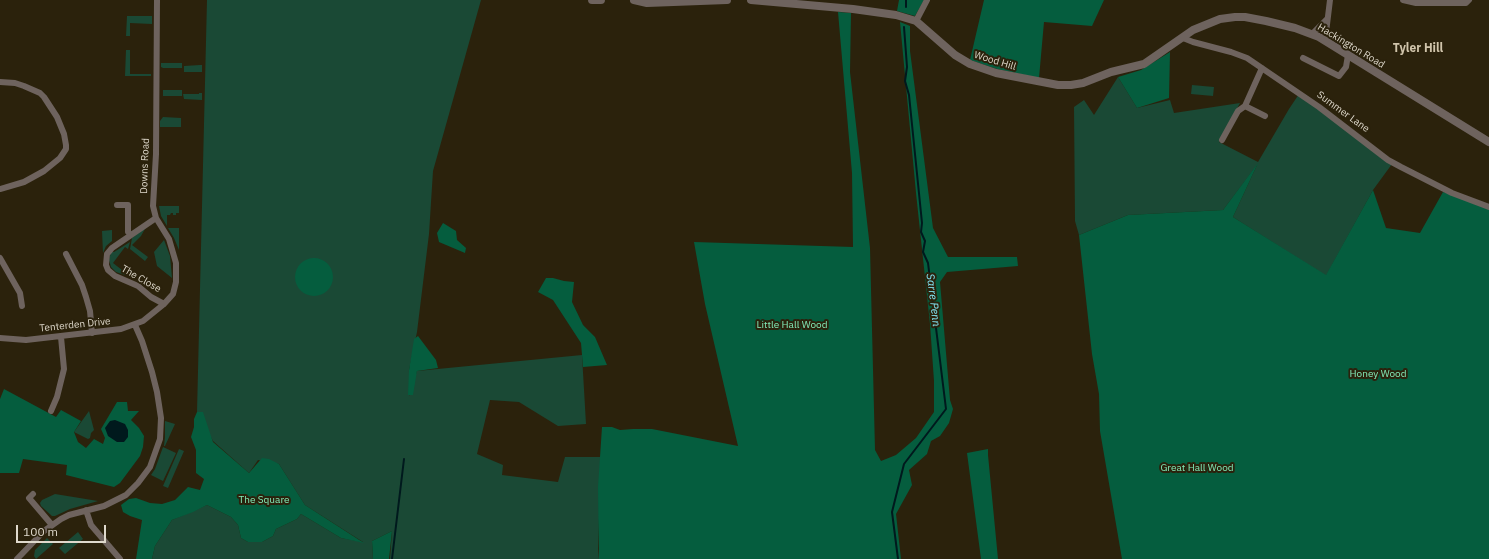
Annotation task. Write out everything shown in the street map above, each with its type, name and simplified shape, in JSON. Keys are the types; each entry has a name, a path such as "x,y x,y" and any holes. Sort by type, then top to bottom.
{"street":[{"name":"Downs Road","path":"150,317 173,294 176,282 176,263 169,239 156,218 153,204 156,154 157,0"},
{"path":"592,0 601,0"},
{"path":"634,0 647,2 727,0"},
{"path":"751,0 853,9 896,15 916,21 927,0"},
{"path":"1325,41 1330,0"},
{"path":"1403,0 1416,3 1466,4 1469,0"},
{"name":"Hackington Road","path":"1083,84 1111,72 1144,64 1207,23 1220,19 1246,17 1312,34 1489,142"},
{"path":"1312,34 1328,19"},
{"name":"Wood Hill","path":"916,21 955,55 980,68 996,73 1058,85 1083,84"},
{"name":"Summer Lane","path":"1183,38 1247,58 1319,107 1388,160 1452,192 1489,207"},
{"path":"1303,58 1339,76 1346,67 1348,55"},
{"path":"1222,140 1238,111 1245,106 1262,68"},
{"path":"0,82 15,83 40,93 57,117 64,134 66,145 66,149 60,158 44,171 24,182 0,189"},
{"path":"1245,106 1265,116"},
{"path":"117,205 128,205 128,232 131,235"},
{"name":"The Close","path":"156,218 109,251 106,260 108,270 115,276 134,284 151,297 164,304"},
{"path":"68,257 82,285 86,297 90,311 92,333"},
{"path":"0,258 3,271 20,293 21,302"},
{"name":"Tenterden Drive","path":"0,338 26,340 121,330 150,317"},
{"path":"17,559 25,556 52,525 69,515 104,506 126,495 138,483 150,466 160,439 161,418 157,392 149,359 135,324"},
{"path":"54,409 64,369 62,337"},
{"path":"33,494 30,498 52,525"},
{"path":"86,510 91,524 122,558"}],"green space":[{"path":"207,0 481,0 433,171 429,234 417,332 409,370 409,396 417,371 582,355 586,424 558,426 519,402 490,400 477,454 503,465 502,475 558,482 565,457 601,457 599,559 390,559 392,531 372,541 373,559 152,559 155,546 172,520 207,505 231,517 238,525 241,538 248,542 262,542 273,536 276,529 297,519 301,514 341,538 363,542 305,505 279,464 258,460 249,473 213,441 197,412"},
{"path":"899,0 924,0 915,16 897,11"},
{"path":"984,0 1104,0 1092,26 1044,22 1039,78 997,69 970,60"},
{"name":"Little Hall Wood","path":"838,12 851,13 850,72 870,248 875,450 881,461 896,455 916,438 934,412 934,381 930,324 900,22 910,26 910,51 933,228 948,257 1017,257 1018,266 947,272 940,282 950,400 953,409 949,423 940,436 931,441 927,454 909,470 912,485 896,514 901,559 599,559 598,487 602,427 612,427 620,430 652,429 738,446 705,304 694,242 853,247 852,173"},
{"path":"127,16 152,16 152,24 130,23 130,36 126,36"},
{"path":"126,50 130,50 130,74 151,74 151,76 125,76"},
{"path":"1170,52 1169,98 1137,108 1118,77 1141,70"},
{"path":"161,63 182,63 182,68 163,68 161,67"},
{"path":"202,65 202,72 184,72 184,66"},
{"path":"1118,77 1137,108 1170,100 1174,113 1240,103 1219,142 1258,162 1299,94 1392,164 1373,190 1326,276 1233,217 1257,165 1223,210 1128,215 1079,235 1075,221 1074,107 1084,100 1094,115"},
{"path":"1192,85 1214,87 1213,96 1191,94"},
{"path":"163,90 182,90 182,96 163,96"},
{"path":"202,93 202,100 184,99 183,94"},
{"path":"163,117 181,118 181,127 160,127 160,121"},
{"path":"1258,163 1233,217 1326,275 1373,190 1386,228 1420,233 1443,192 1489,207 1489,559 1122,559 1100,431 1099,394 1092,354 1079,235 1128,215 1223,210"},
{"path":"159,206 179,206 179,213 176,213 176,215 171,213 170,215 167,215 167,226 161,216"},
{"path":"443,223 456,231 457,240 466,248 465,253 439,242 437,233"},
{"path":"146,227 141,236 132,245 148,257 145,261 130,249 132,238"},
{"path":"168,228 179,228 179,250 174,238"},
{"path":"112,230 112,241 106,246 103,253 102,231"},
{"path":"164,240 170,256 172,278 157,266 154,252"},
{"path":"130,242 128,249 125,247 113,263 131,277 116,272 111,267 109,260 111,252 114,252"},
{"path":"314,258 324,261 330,267 333,277 330,287 324,293 314,296 304,293 298,287 295,277 298,267 304,261"},
{"path":"546,278 574,282 572,302 583,325 595,337 607,365 583,367 581,343 553,300 538,292"},
{"path":"418,336 436,360 438,368 417,371 413,395 408,395 409,370 414,339"},
{"path":"4,389 56,417 61,410 81,421 74,432 78,442 86,448 94,439 103,444 105,438 101,429 117,402 127,402 128,411 139,411 131,420 144,436 140,456 120,483 114,487 66,475 67,465 23,459 19,473 0,473 0,399"},
{"path":"89,411 94,430 88,439 74,432"},
{"name":"The Square","path":"197,412 203,412 213,442 249,473 262,458 269,459 279,464 305,505 364,543 341,538 301,514 297,519 276,529 273,536 262,542 248,542 241,538 238,525 231,517 207,505 172,520 155,546 152,559 136,559 142,520 123,512 121,505 129,499 136,498 150,503 162,504 175,500 188,487 200,490 204,479 196,473 196,450 191,437 194,427 194,419"},
{"path":"165,421 175,424 164,446 165,437"},
{"path":"163,447 176,453 163,481 151,475 155,469"},
{"path":"179,449 184,451 168,488 163,486"},
{"path":"988,449 998,559 981,559 967,453"},
{"path":"55,494 98,501 52,516 41,506 40,503 42,500"},
{"path":"392,531 389,559 373,559 372,541"},
{"path":"78,532 83,539 65,554 59,548"},
{"path":"47,538 53,544 36,559 34,556 35,550"}],"water":[{"path":"115,420 125,424 128,430 128,437 124,442 117,442 108,436 105,428 110,421"}],"waterway":[{"name":"Sarre Penn","path":"906,0 906,7"},
{"name":"Sarre Penn","path":"898,559 892,512 904,464 946,409 928,263 923,252 925,241 921,232 922,223 909,95 905,81 907,67 904,27"},
{"path":"392,559 404,459"}],"district":[{"name":"Tyler Hill","path":"1418,49"}],"park label":[{"name":"Honey Wood","path":"1378,374"},
{"name":"Great Hall Wood","path":"1197,468"}]}
